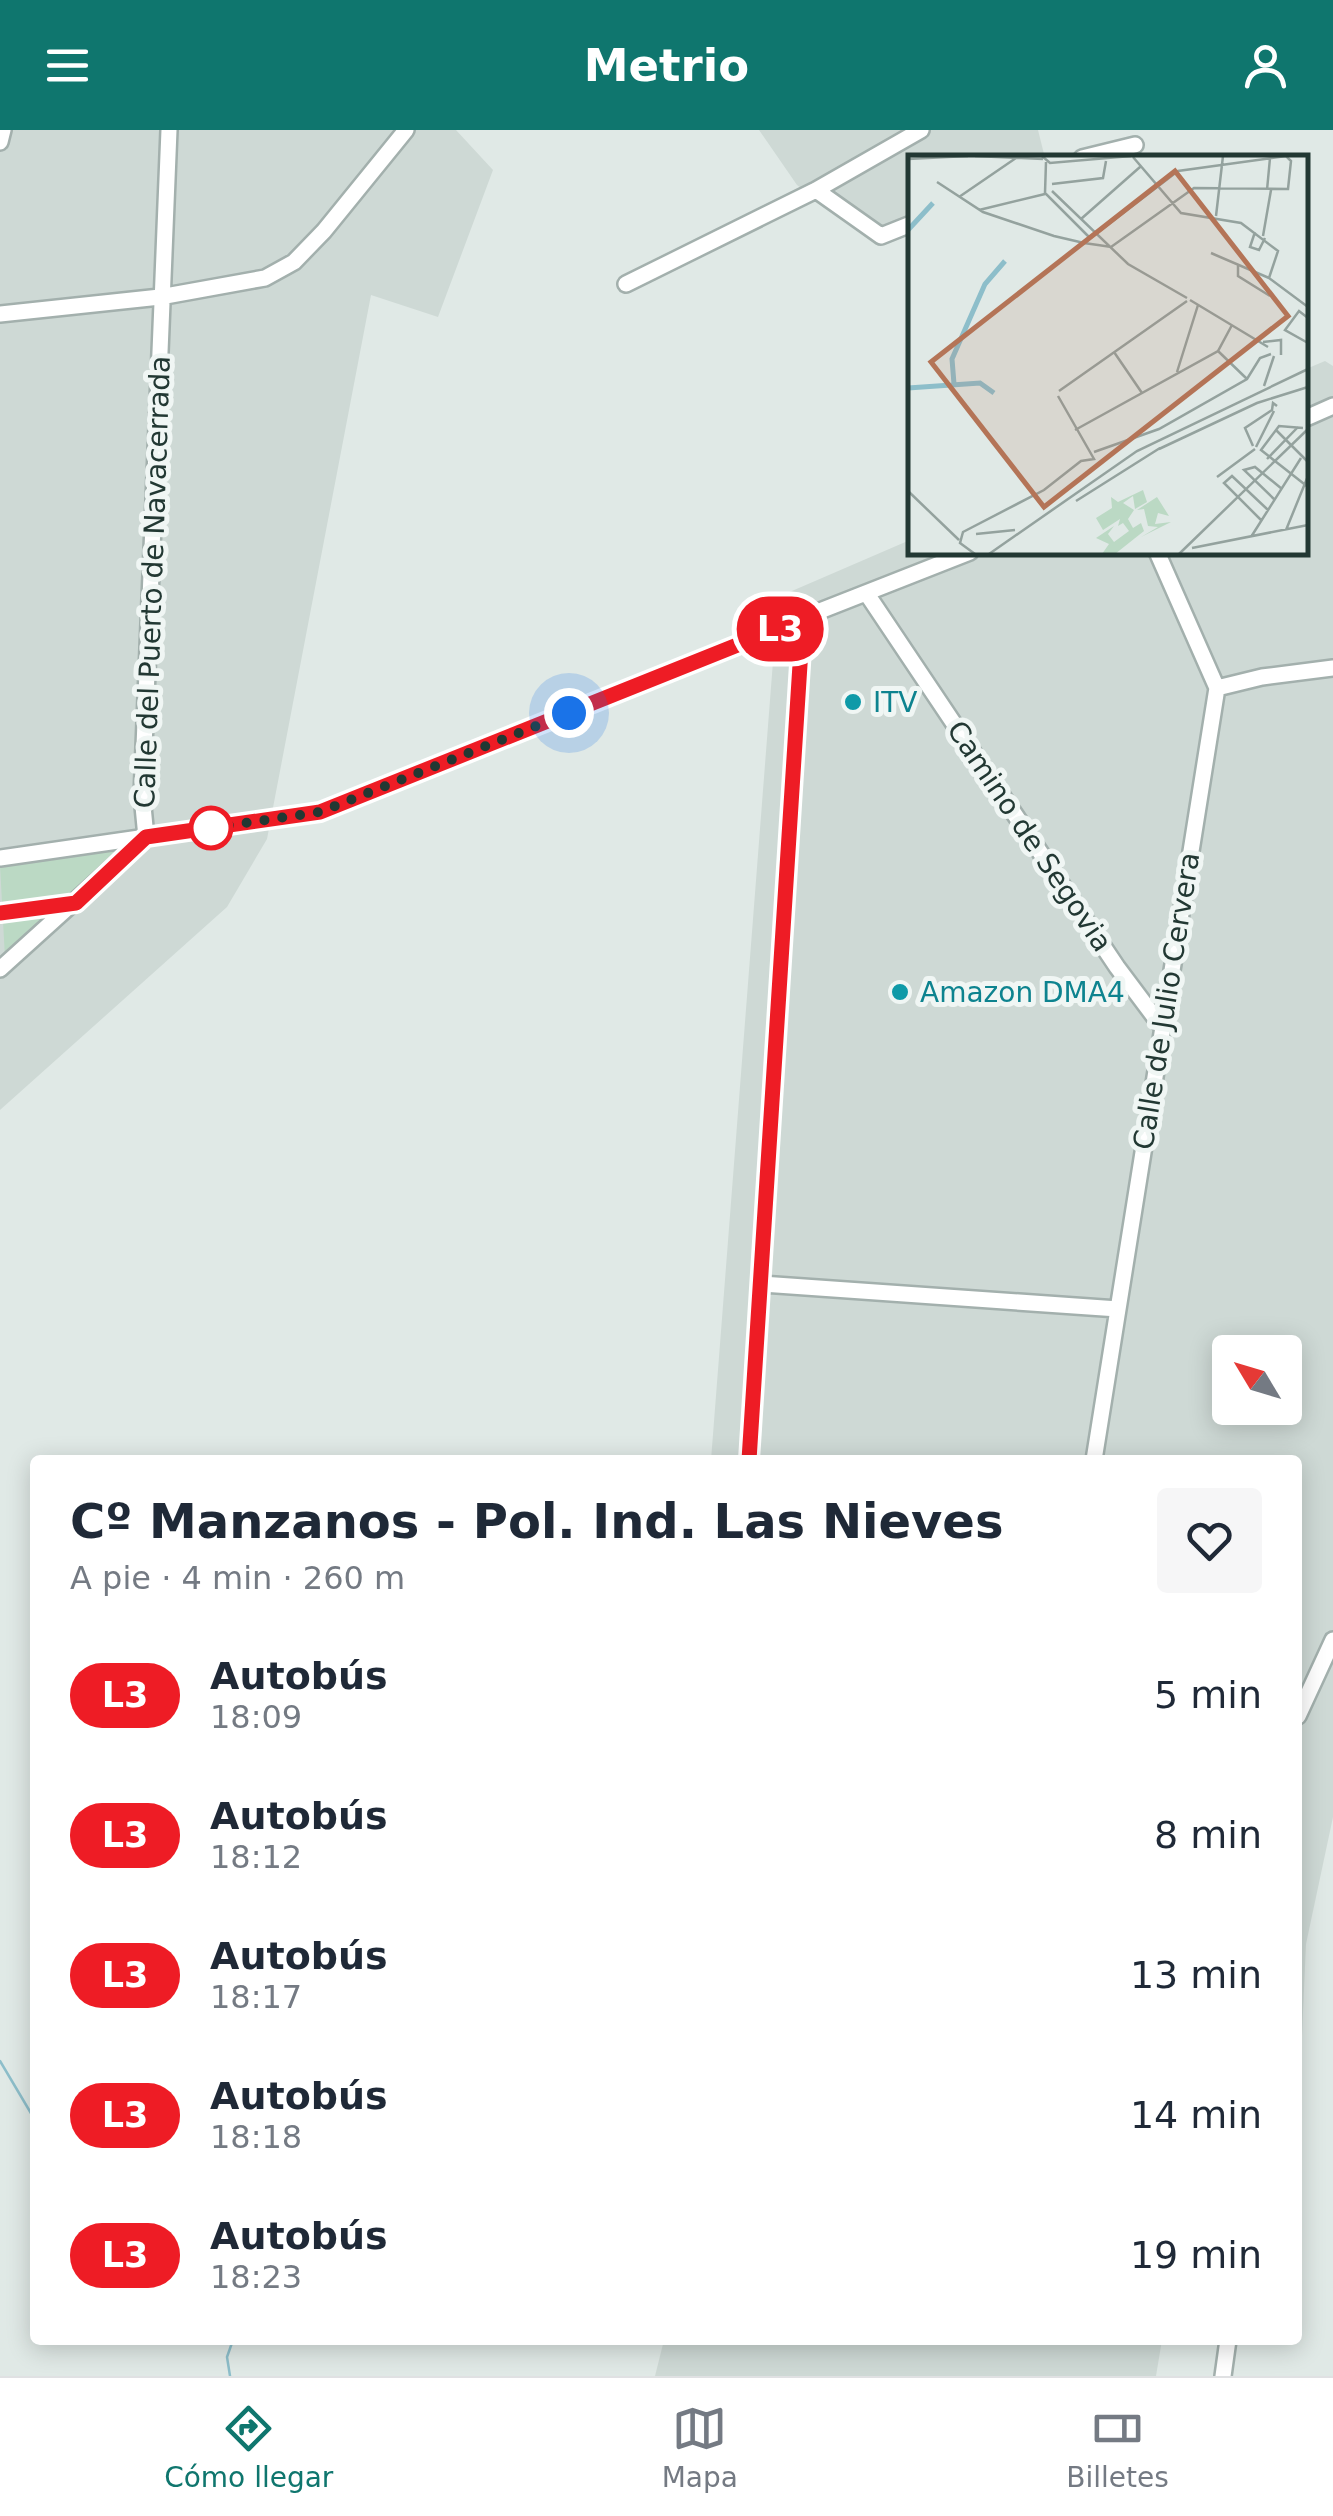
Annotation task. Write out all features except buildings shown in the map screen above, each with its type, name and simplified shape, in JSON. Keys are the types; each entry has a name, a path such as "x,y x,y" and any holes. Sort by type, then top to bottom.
{"street":[{"path":"0,142 3,130"},
{"name":"Calle del Puerto de Navacerrada","path":"0,969 146,837 142,796 169,130"},
{"path":"0,314 160,298 265,278 294,262 324,232 406,130"},
{"path":"626,284 816,190 921,130"},
{"path":"1094,155 1135,145"},
{"path":"816,190 881,236 908,225"},
{"path":"1308,417 1333,406"},
{"path":"802,618 963,555"},
{"path":"1158,555 1217,688 1262,677 1333,668"},
{"name":"Camino de Segovia","path":"867,594 1106,951 1162,1027"},
{"path":"794,612 802,618 803,628 795,636 786,635 780,628 781,618 794,612"},
{"path":"0,858 320,812 780,628"},
{"path":"749,1455 801,649 795,636"},
{"name":"Calle de Julio Cervera","path":"1095,1455 1217,688"},
{"path":"142,796 155,820 174,834"},
{"path":"0,913 76,903"},
{"path":"761,1284 1118,1309"},
{"path":"1302,1707 1333,1640"},
{"path":"1223,2376 1227,2345"}],"shaded area":[{"path":"0,130 456,130 493,170 438,317 371,295 267,839 227,907 0,1110"},
{"path":"759,130 1038,130 1044,154 908,155 908,233 876,245 797,185"},
{"path":"1325,361 1333,366 1333,1817 1306,1944 1302,2036 1302,1455 711,1455 778,597 908,541 908,555 1308,555 1308,368"},
{"path":"663,2345 1161,2345 1156,2376 655,2376"}],"green space":[{"path":"120,848 121,856 5,958 0,865"}],"waterway":[{"path":"0,2061 30,2112"},
{"path":"230,2376 227,2357 231,2345"}],"bus line":[{"name":"L3","path":"0,913 76,903 146,837 320,812 780,628 782,633 795,636 801,649 749,1455"}],"place":[{"name":"ITV","path":"853,702"},
{"name":"Amazon DMA4","path":"900,992"}],"route":[{"path":"211,828 320,812 569,713"}]}
